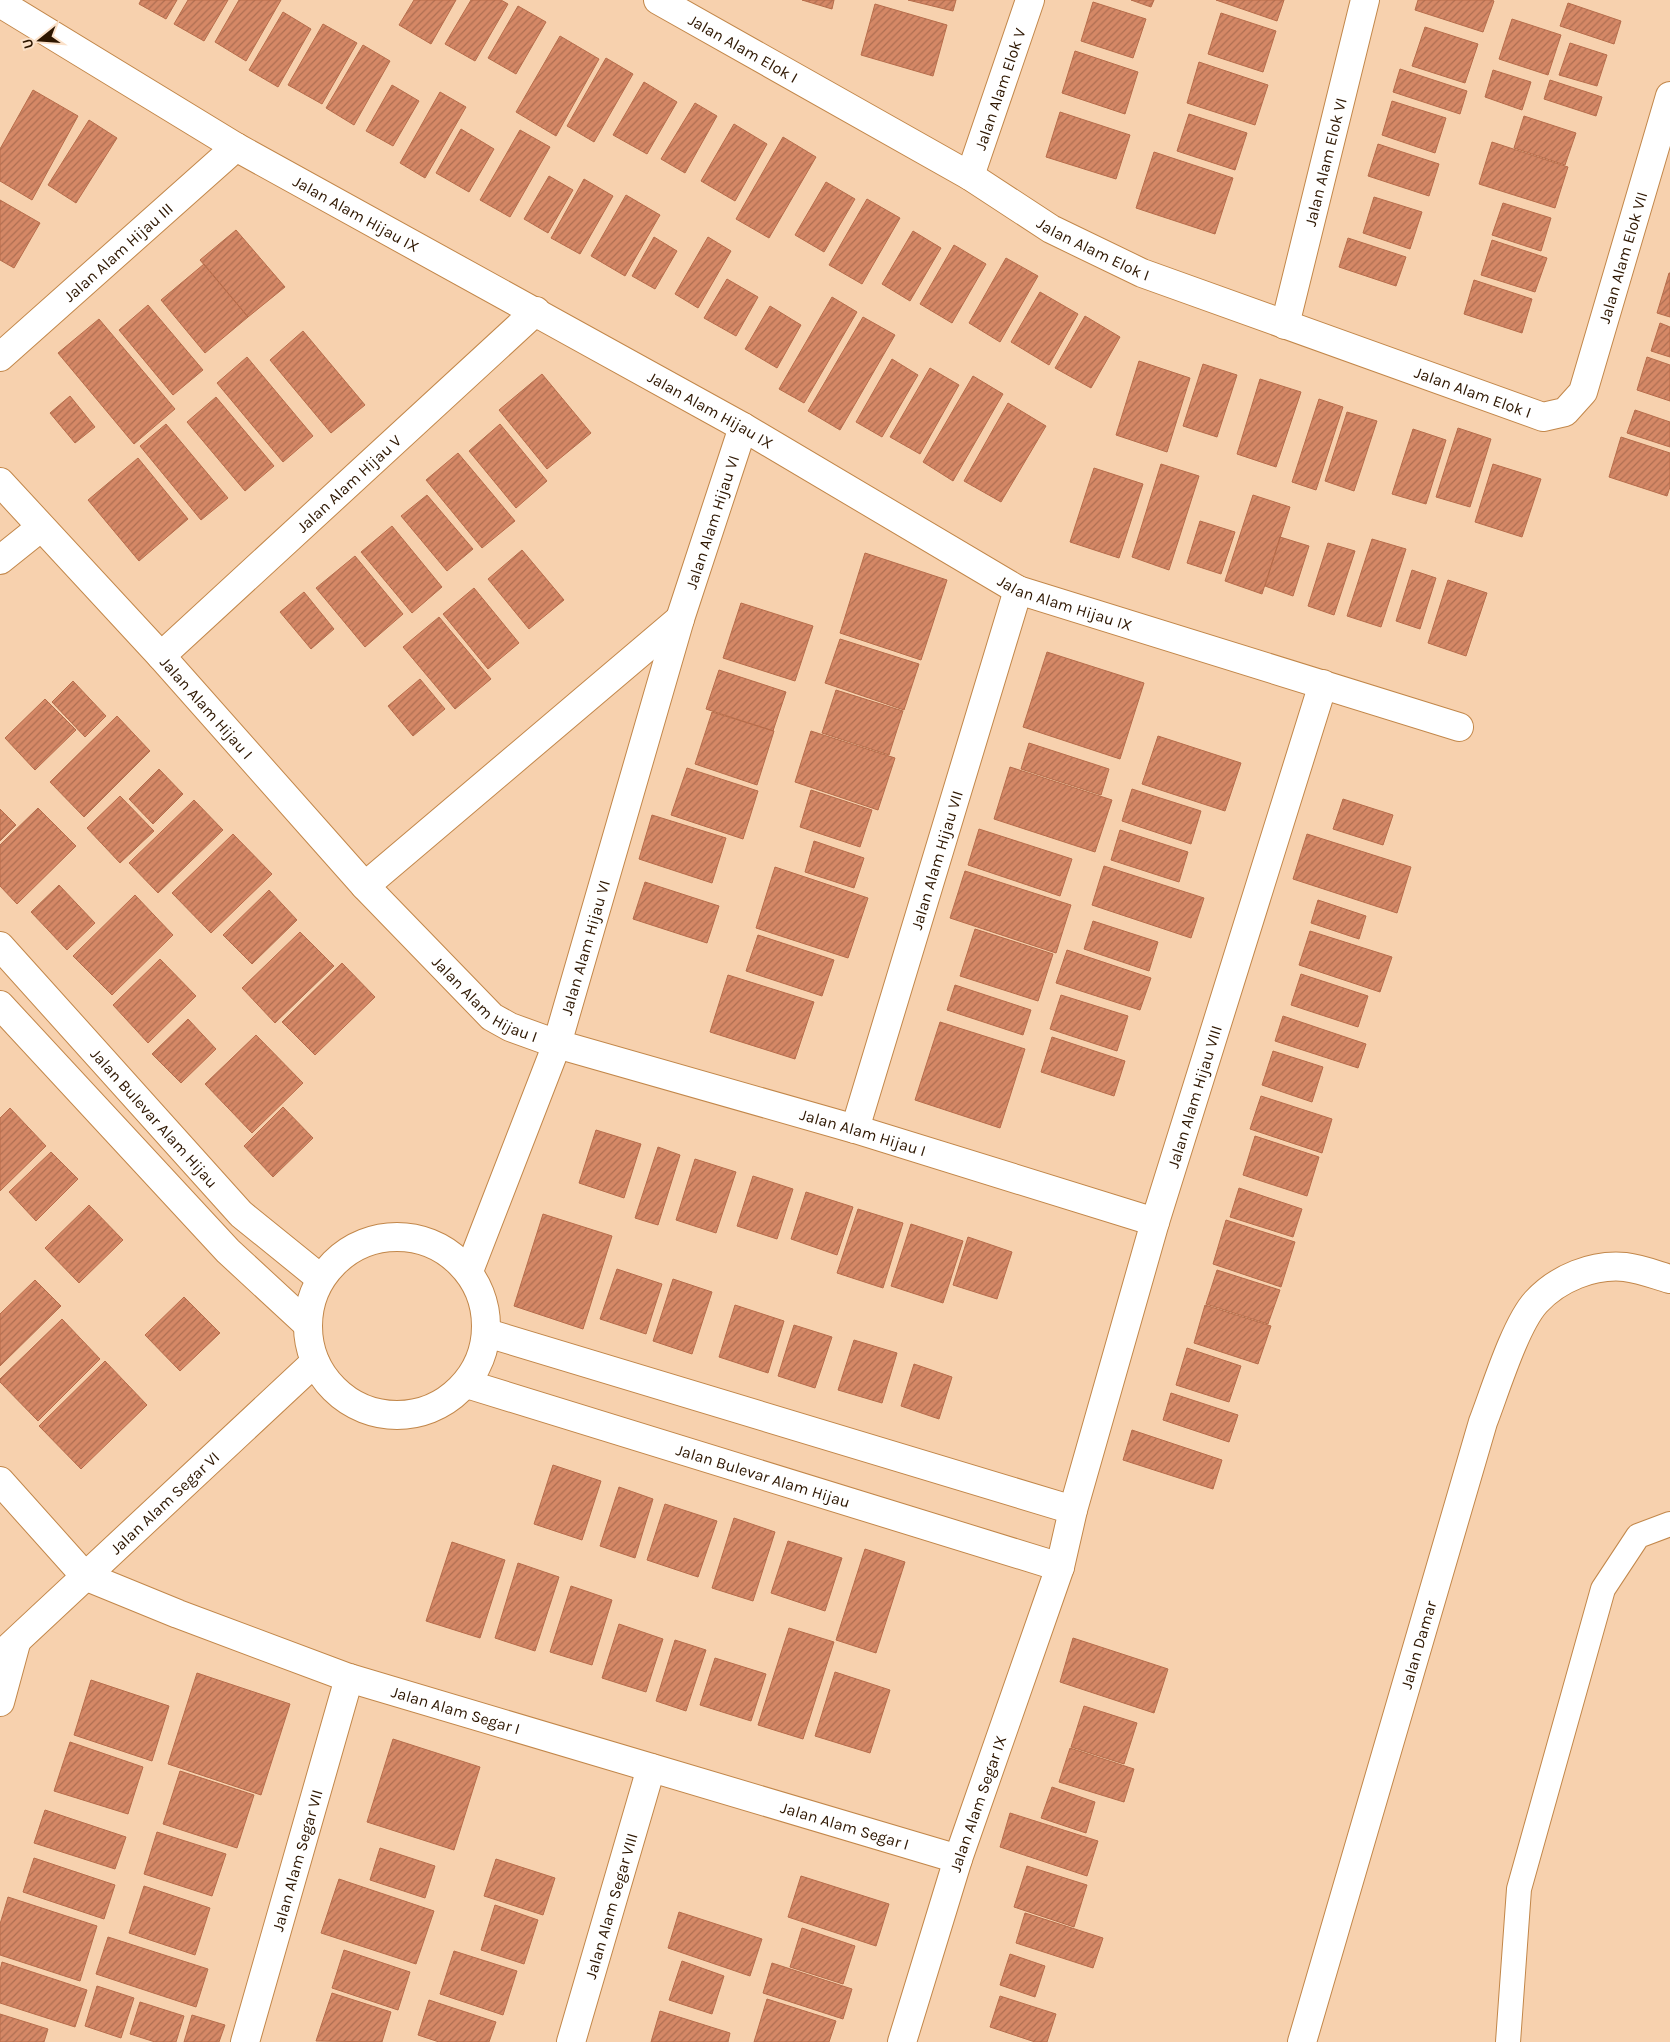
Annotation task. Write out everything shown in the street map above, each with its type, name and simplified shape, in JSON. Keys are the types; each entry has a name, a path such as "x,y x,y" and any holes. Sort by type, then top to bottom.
{"street":[{"name":"Jalan Alam Elok I","path":"658,0 685,7 970,176 1051,228 1142,273 1543,416 1565,412"},
{"name":"Jalan Alam Elok V","path":"970,176 1030,0"},
{"name":"Jalan Alam Elok VI","path":"1285,325 1366,0"},
{"name":"Jalan Alam Hijau IX","path":"0,3 236,147 743,427 1018,590 1459,727"},
{"name":"Jalan Alam Elok VII","path":"1565,412 1583,392 1670,96"},
{"name":"Jalan Alam Hijau III","path":"0,357 236,147"},
{"name":"Jalan Alam Hijau V","path":"161,656 536,311"},
{"name":"Jalan Alam Hijau VI","path":"469,1271 557,1044 680,619 743,427"},
{"name":"Jalan Alam Hijau I","path":"0,482 40,528 161,656 364,886 492,1017 510,1027 557,1044 855,1129 1155,1222"},
{"path":"0,560 40,528"},
{"name":"Jalan Alam Hijau VII","path":"855,1129 1018,590"},
{"path":"364,886 680,619"},
{"name":"Jalan Alam Hijau VIII","path":"1073,1510 1155,1222 1324,684"},
{"name":"Jalan Bulevar Alam Hijau","path":"0,946 241,1214 320,1278"},
{"path":"0,1005 228,1251 307,1324"},
{"path":"410,1236 444,1248 469,1271 488,1333 481,1360 467,1384 439,1407 404,1416 368,1411 336,1392 315,1362 309,1344 307,1324 311,1300 320,1278 344,1252 376,1238 410,1236"},
{"name":"Jalan Damar","path":"1302,2042 1483,1422 1516,1336 1535,1303 1562,1280 1576,1274 1624,1267 1670,1279"},
{"path":"488,1333 1073,1510"},
{"name":"Jalan Alam Segar VI","path":"0,1702 8,1649 315,1362"},
{"name":"Jalan Bulevar Alam Hijau","path":"467,1384 1060,1567"},
{"name":"Jalan Alam Segar I","path":"0,1480 85,1576 349,1678 958,1859"},
{"name":"Jalan Alam Segar IX","path":"902,2042 958,1859 1060,1567 1073,1510"},
{"name":"Jalan Alam Segar VII","path":"245,2042 349,1678"},
{"name":"Jalan Alam Segar VIII","path":"571,2042 651,1768"}],"lane":[{"path":"1508,2042 1518,1889 1603,1589 1638,1536 1670,1524"}],"building":[{"path":"141,0 177,0 166,19 139,4"},
{"path":"188,0 228,0 204,41 174,24"},
{"path":"239,0 281,0 246,61 215,42"},
{"path":"414,0 456,0 431,44 399,25"},
{"path":"471,0 501,0 508,4 475,61 445,44"},
{"path":"802,0 834,0 832,9"},
{"path":"908,0 956,0 953,11"},
{"path":"1131,0 1154,0 1151,7"},
{"path":"1216,0 1284,0 1277,21"},
{"path":"1418,0 1494,1 1483,32 1415,10"},
{"path":"1093,2 1146,19 1133,58 1081,41"},
{"path":"1568,3 1621,21 1614,44 1560,26"},
{"path":"875,4 947,25 933,76 861,55"},
{"path":"518,6 546,22 516,74 488,58"},
{"path":"283,12 311,29 278,87 249,70"},
{"path":"1221,13 1276,31 1263,72 1208,54"},
{"path":"1512,19 1561,35 1548,75 1499,59"},
{"path":"323,24 357,43 322,104 288,85"},
{"path":"1425,27 1478,44 1465,83 1412,66"},
{"path":"560,36 599,59 556,136 516,112"},
{"path":"1570,43 1607,55 1597,86 1559,75"},
{"path":"363,45 390,61 354,125 326,108"},
{"path":"1075,51 1138,72 1125,114 1062,93"},
{"path":"606,58 633,74 594,142 567,126"},
{"path":"1199,62 1268,85 1255,125 1187,103"},
{"path":"1400,69 1467,91 1460,114 1393,92"},
{"path":"1493,70 1531,82 1522,110 1485,97"},
{"path":"1550,80 1602,97 1596,116 1544,99"},
{"path":"644,82 677,102 647,154 613,135"},
{"path":"392,85 419,101 393,146 366,131"},
{"path":"33,90 78,116 32,200 0,181 0,149"},
{"path":"440,92 466,107 425,178 400,163"},
{"path":"1392,101 1446,118 1435,153 1382,135"},
{"path":"695,103 717,116 685,173 661,159"},
{"path":"1060,112 1130,135 1116,179 1046,157"},
{"path":"1189,114 1247,133 1235,170 1177,151"},
{"path":"1524,116 1576,133 1565,165 1514,148"},
{"path":"89,120 117,138 76,203 48,185"},
{"path":"734,124 767,144 735,201 701,181"},
{"path":"461,129 494,149 469,192 436,173"},
{"path":"520,130 550,147 510,217 480,200"},
{"path":"783,137 816,157 769,238 736,219"},
{"path":"1492,142 1568,167 1555,208 1479,184"},
{"path":"1378,144 1439,164 1429,196 1368,176"},
{"path":"1154,152 1233,178 1215,234 1136,208"},
{"path":"549,176 573,190 548,233 524,219"},
{"path":"584,179 613,196 580,254 551,238"},
{"path":"826,182 855,199 824,252 795,235"},
{"path":"626,195 660,215 625,276 591,256"},
{"path":"1374,197 1422,212 1410,249 1363,233"},
{"path":"867,199 900,218 862,284 829,265"},
{"path":"0,200 40,223 14,268 0,260"},
{"path":"1503,203 1551,218 1541,251 1492,235"},
{"path":"236,230 285,287 248,317 200,260"},
{"path":"913,231 941,248 910,301 882,284"},
{"path":"654,237 677,251 655,289 632,276"},
{"path":"708,237 731,251 698,308 675,294"},
{"path":"1348,238 1406,257 1396,286 1339,267"},
{"path":"1492,240 1547,258 1535,292 1481,275"},
{"path":"954,245 986,264 952,323 920,304"},
{"path":"1006,258 1038,276 1000,342 969,323"},
{"path":"204,264 248,317 205,353 161,300"},
{"path":"1670,273 1670,317 1657,313"},
{"path":"727,279 758,297 736,336 704,318"},
{"path":"1474,280 1532,299 1522,333 1464,314"},
{"path":"1040,292 1078,314 1049,365 1011,342"},
{"path":"832,297 857,312 804,403 779,389"},
{"path":"148,305 203,370 173,395 119,330"},
{"path":"770,306 801,325 777,368 745,349"},
{"path":"1085,316 1120,337 1091,388 1055,368"},
{"path":"863,317 895,335 840,430 808,411"},
{"path":"99,319 175,409 134,444 58,353"},
{"path":"1660,323 1670,327 1670,357 1651,351"},
{"path":"303,331 365,405 331,433 270,360"},
{"path":"247,357 313,436 283,462 217,383"},
{"path":"1647,357 1670,365 1670,401 1637,390"},
{"path":"892,359 918,375 882,437 856,422"},
{"path":"1139,361 1190,378 1167,452 1116,435"},
{"path":"1203,364 1237,375 1217,437 1183,426"},
{"path":"930,368 959,385 920,454 890,437"},
{"path":"542,374 591,433 547,469 499,410"},
{"path":"973,376 1003,394 953,481 923,462"},
{"path":"1260,379 1301,392 1276,467 1237,454"},
{"path":"70,396 95,427 75,443 50,413"},
{"path":"216,397 274,466 245,491 187,422"},
{"path":"1319,399 1343,407 1316,490 1292,482"},
{"path":"1008,403 1046,426 1001,502 964,481"},
{"path":"1635,410 1670,422 1670,447 1627,433"},
{"path":"1347,412 1377,421 1354,491 1325,481"},
{"path":"166,424 228,498 201,520 140,446"},
{"path":"500,424 547,481 516,508 469,451"},
{"path":"1458,428 1491,439 1470,507 1436,497"},
{"path":"1413,429 1446,440 1426,504 1392,494"},
{"path":"1621,437 1670,453 1670,487 1667,496 1609,477"},
{"path":"458,453 515,521 482,548 426,480"},
{"path":"138,458 188,519 139,561 88,500"},
{"path":"1161,464 1199,476 1169,570 1132,557"},
{"path":"1493,464 1541,479 1522,537 1475,522"},
{"path":"1094,468 1143,484 1119,558 1070,542"},
{"path":"427,495 473,549 447,571 401,516"},
{"path":"1253,495 1290,507 1262,594 1225,581"},
{"path":"1200,521 1235,532 1221,574 1187,563"},
{"path":"392,526 442,587 412,613 361,552"},
{"path":"1280,537 1309,546 1293,596 1265,586"},
{"path":"1372,539 1406,549 1381,627 1347,616"},
{"path":"1328,543 1355,551 1334,615 1308,606"},
{"path":"522,550 564,600 529,629 488,579"},
{"path":"865,553 947,580 921,660 840,633"},
{"path":"355,556 403,614 365,647 316,588"},
{"path":"1412,570 1436,578 1420,629 1396,621"},
{"path":"1448,580 1487,593 1466,656 1428,643"},
{"path":"474,588 519,643 488,669 443,614"},
{"path":"304,592 334,629 311,649 280,612"},
{"path":"741,603 813,626 795,681 723,658"},
{"path":"439,617 491,679 455,709 403,647"},
{"path":"840,639 919,664 904,710 825,683"},
{"path":"1047,652 1144,683 1120,759 1023,727"},
{"path":"719,670 786,692 773,731 706,709"},
{"path":"420,679 445,709 413,736 388,706"},
{"path":"73,681 106,716 85,737 52,702"},
{"path":"836,690 903,711 889,755 822,733"},
{"path":"45,699 76,730 35,770 5,738"},
{"path":"712,712 774,731 757,785 695,764"},
{"path":"117,716 150,751 84,817 50,782"},
{"path":"811,731 895,758 878,810 795,782"},
{"path":"1158,736 1241,763 1225,811 1142,784"},
{"path":"1029,743 1109,769 1101,795 1021,769"},
{"path":"1010,767 1112,800 1095,852 994,819"},
{"path":"687,768 758,791 743,839 671,815"},
{"path":"159,769 183,794 153,824 129,799"},
{"path":"1132,789 1201,811 1191,844 1122,821"},
{"path":"811,790 872,810 860,847 800,827"},
{"path":"120,796 154,831 120,863 87,828"},
{"path":"1343,799 1393,815 1383,845 1333,829"},
{"path":"194,800 223,830 158,893 129,863"},
{"path":"38,808 76,846 17,904 0,886 0,845"},
{"path":"0,809 16,825 0,841"},
{"path":"652,815 726,838 712,883 639,859"},
{"path":"979,829 1072,859 1060,896 968,865"},
{"path":"1120,830 1188,852 1179,882 1111,860"},
{"path":"233,834 272,874 211,933 172,893"},
{"path":"1307,834 1411,867 1397,913 1293,879"},
{"path":"814,841 864,858 854,888 805,872"},
{"path":"1104,866 1204,898 1191,938 1092,905"},
{"path":"775,867 868,898 848,958 756,928"},
{"path":"965,871 1071,905 1056,953 950,918"},
{"path":"645,882 719,906 707,943 633,919"},
{"path":"59,885 95,923 67,950 31,912"},
{"path":"269,890 297,920 252,964 223,935"},
{"path":"135,895 173,935 112,995 73,956"},
{"path":"1318,900 1366,916 1359,939 1311,923"},
{"path":"1093,921 1158,942 1149,971 1084,949"},
{"path":"975,929 1053,954 1038,1001 960,976"},
{"path":"1310,931 1392,957 1380,992 1299,965"},
{"path":"300,932 334,966 275,1023 242,988"},
{"path":"758,935 834,960 822,996 746,971"},
{"path":"1067,950 1151,978 1140,1010 1056,983"},
{"path":"160,959 196,996 148,1043 113,1005"},
{"path":"342,963 375,997 315,1055 282,1022"},
{"path":"1301,974 1368,996 1358,1027 1291,1005"},
{"path":"728,975 814,1002 795,1059 710,1032"},
{"path":"955,985 1031,1010 1023,1035 947,1010"},
{"path":"1061,995 1128,1016 1117,1051 1050,1029"},
{"path":"1283,1016 1366,1044 1358,1068 1275,1041"},
{"path":"188,1019 216,1049 181,1083 152,1054"},
{"path":"940,1022 1025,1049 1000,1128 915,1100"},
{"path":"256,1035 303,1083 252,1133 205,1084"},
{"path":"1052,1037 1125,1061 1114,1096 1041,1072"},
{"path":"1273,1051 1323,1067 1312,1102 1262,1085"},
{"path":"1261,1096 1332,1119 1322,1153 1250,1129"},
{"path":"283,1107 313,1138 273,1177 244,1146"},
{"path":"10,1108 46,1146 0,1191 0,1118"},
{"path":"596,1130 641,1144 624,1198 579,1183"},
{"path":"1255,1136 1319,1157 1307,1196 1243,1175"},
{"path":"658,1147 680,1155 658,1225 635,1218"},
{"path":"51,1152 78,1179 36,1221 9,1192"},
{"path":"695,1159 736,1172 716,1233 676,1220"},
{"path":"753,1176 793,1189 777,1239 737,1226"},
{"path":"1239,1188 1302,1209 1293,1237 1230,1217"},
{"path":"806,1192 853,1207 837,1255 791,1239"},
{"path":"89,1205 123,1240 79,1283 45,1248"},
{"path":"858,1209 903,1223 883,1288 837,1273"},
{"path":"543,1214 612,1236 583,1329 514,1306"},
{"path":"1226,1220 1295,1242 1281,1287 1213,1264"},
{"path":"911,1224 963,1241 943,1303 891,1286"},
{"path":"968,1237 1012,1252 997,1299 953,1285"},
{"path":"617,1269 662,1284 646,1334 600,1319"},
{"path":"1217,1270 1280,1290 1268,1324 1206,1304"},
{"path":"673,1279 712,1292 692,1354 653,1341"},
{"path":"35,1280 61,1306 0,1366 0,1314"},
{"path":"184,1297 220,1333 180,1371 145,1335"},
{"path":"735,1305 784,1321 768,1373 719,1357"},
{"path":"1205,1305 1271,1326 1258,1364 1194,1343"},
{"path":"62,1319 100,1359 38,1421 0,1382 0,1379"},
{"path":"794,1325 832,1337 815,1388 778,1376"},
{"path":"854,1340 897,1353 882,1403 838,1390"},
{"path":"1187,1348 1241,1366 1229,1402 1176,1385"},
{"path":"105,1361 147,1405 81,1469 39,1426"},
{"path":"914,1364 952,1377 939,1419 901,1406"},
{"path":"1171,1393 1238,1415 1229,1442 1163,1420"},
{"path":"1132,1430 1222,1460 1213,1489 1123,1460"},
{"path":"553,1465 601,1481 582,1540 534,1524"},
{"path":"619,1487 653,1499 635,1558 600,1546"},
{"path":"665,1504 717,1521 698,1577 647,1560"},
{"path":"734,1518 775,1532 753,1601 712,1588"},
{"path":"788,1541 842,1558 825,1611 771,1593"},
{"path":"452,1542 505,1560 480,1638 426,1621"},
{"path":"865,1549 905,1562 876,1653 836,1640"},
{"path":"518,1563 559,1577 535,1651 495,1638"},
{"path":"571,1586 612,1600 592,1665 550,1652"},
{"path":"619,1624 663,1639 646,1692 602,1678"},
{"path":"789,1628 834,1642 803,1739 758,1725"},
{"path":"1073,1638 1168,1669 1154,1713 1060,1682"},
{"path":"675,1640 706,1650 686,1711 656,1701"},
{"path":"715,1658 766,1674 751,1721 700,1705"},
{"path":"835,1672 890,1690 870,1753 815,1736"},
{"path":"197,1673 290,1704 261,1795 168,1764"},
{"path":"91,1680 169,1706 152,1761 74,1735"},
{"path":"1084,1706 1137,1723 1124,1764 1071,1747"},
{"path":"393,1739 480,1767 454,1850 367,1822"},
{"path":"70,1742 143,1767 128,1814 54,1791"},
{"path":"1070,1748 1134,1769 1124,1802 1059,1782"},
{"path":"180,1771 254,1795 237,1848 163,1824"},
{"path":"1052,1787 1095,1802 1086,1833 1041,1818"},
{"path":"45,1810 126,1837 115,1869 34,1843"},
{"path":"1010,1813 1098,1841 1087,1876 1000,1847"},
{"path":"157,1832 226,1854 212,1896 144,1874"},
{"path":"380,1848 435,1866 425,1898 370,1880"},
{"path":"34,1858 115,1885 104,1919 23,1892"},
{"path":"496,1859 555,1878 543,1915 484,1896"},
{"path":"1027,1866 1087,1885 1074,1927 1014,1907"},
{"path":"801,1876 889,1904 876,1946 788,1917"},
{"path":"339,1879 434,1911 416,1964 321,1933"},
{"path":"144,1886 210,1908 195,1955 129,1933"},
{"path":"8,1897 97,1926 80,1981 0,1955 0,1924"},
{"path":"495,1905 538,1920 524,1964 481,1950"},
{"path":"679,1912 762,1939 750,1976 668,1948"},
{"path":"1025,1913 1103,1938 1093,1968 1016,1943"},
{"path":"802,1928 855,1946 843,1984 790,1967"},
{"path":"108,1937 208,1969 196,2007 96,1974"},
{"path":"344,1950 410,1972 398,2010 332,1988"},
{"path":"454,1951 517,1971 503,2015 440,1994"},
{"path":"1010,1954 1045,1966 1035,1997 1000,1985"},
{"path":"682,1961 724,1976 712,2014 669,2000"},
{"path":"2,1962 87,1990 75,2027 0,2003 0,1970"},
{"path":"772,1963 852,1989 843,2019 763,1993"},
{"path":"97,1986 134,1998 121,2038 85,2026"},
{"path":"332,1993 391,2012 382,2042 316,2041"},
{"path":"1000,1996 1056,2014 1047,2042 1035,2042 990,2027"},
{"path":"767,1999 836,2021 829,2042 754,2042"},
{"path":"429,2000 496,2022 489,2042 439,2042 418,2035"},
{"path":"140,2002 184,2016 176,2042 155,2042 130,2034"},
{"path":"660,2011 730,2033 728,2042 651,2042"},
{"path":"0,2014 48,2029 44,2042 0,2042"},
{"path":"192,2015 225,2025 219,2042 184,2042"}]}
